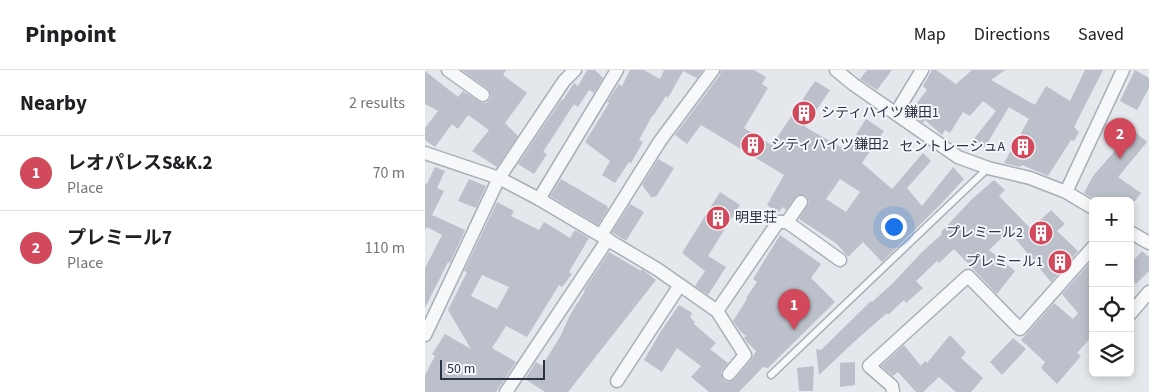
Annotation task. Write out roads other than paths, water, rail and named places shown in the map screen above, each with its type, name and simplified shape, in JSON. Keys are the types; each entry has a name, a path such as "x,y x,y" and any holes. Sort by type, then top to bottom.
{"street":[{"path":"448,70 483,94"},
{"path":"425,335 499,178 564,81 575,70"},
{"path":"539,199 617,70"},
{"path":"506,392 604,237 660,141 713,70"},
{"path":"836,70 853,84 958,157 988,168 1030,178 1066,192 1089,206"},
{"path":"897,113 922,70"},
{"path":"1066,192 1123,70"},
{"path":"425,152 499,178 539,199 604,237 717,311 745,355 729,374"},
{"path":"787,222 801,202"},
{"path":"717,311 778,222 787,222 839,260"},
{"path":"1134,234 1149,243"},
{"path":"893,392 892,386 869,366 968,276 1020,330 1089,252"},
{"path":"617,381 680,285"},
{"path":"1134,309 1149,292"}],"lane":[{"path":"771,375 988,168"}],"place":[{"name":"シティハイツ鎌田1","path":"804,113"},
{"name":"シティハイツ鎌田2","path":"753,145"},
{"name":"セントレーシュA","path":"1023,147"},
{"name":"プレミール7","path":"1120,159"},
{"name":"明里荘","path":"718,218"},
{"name":"プレミール2","path":"1041,233"},
{"name":"プレミール1","path":"1060,262"},
{"name":"レオパレスS&K.2","path":"794,330"}]}
